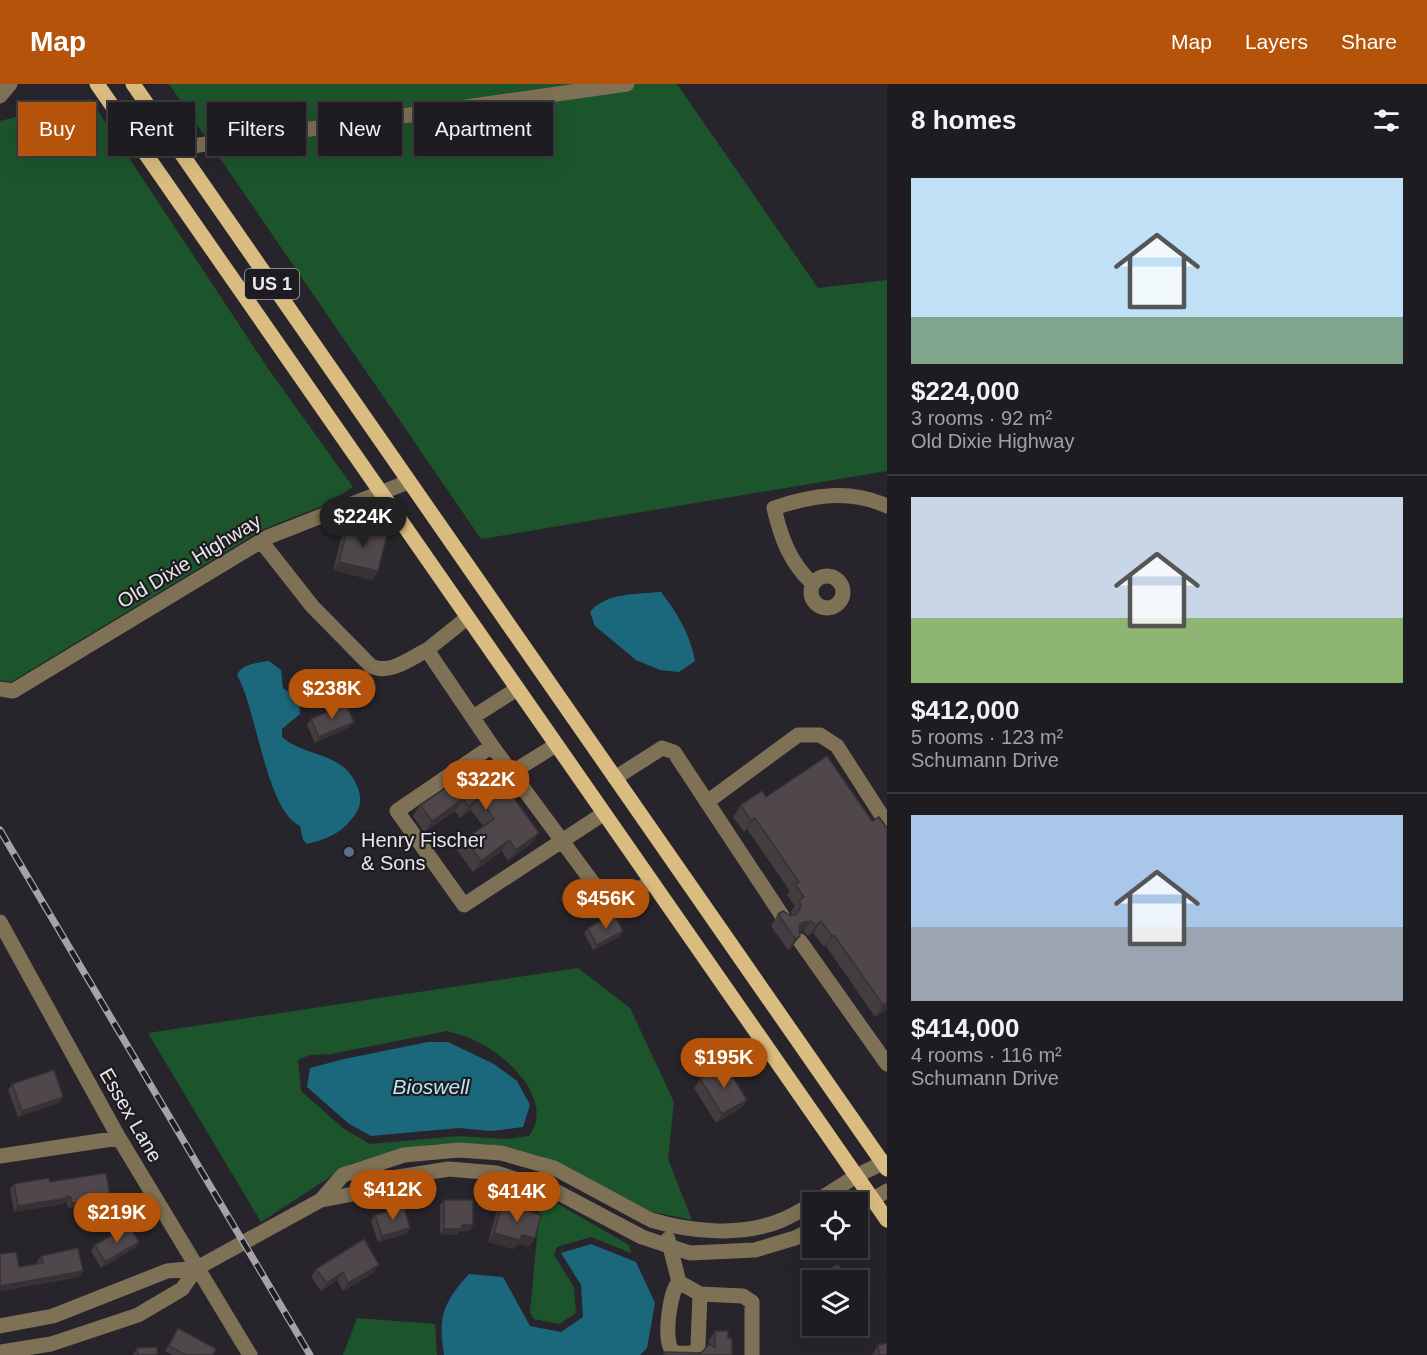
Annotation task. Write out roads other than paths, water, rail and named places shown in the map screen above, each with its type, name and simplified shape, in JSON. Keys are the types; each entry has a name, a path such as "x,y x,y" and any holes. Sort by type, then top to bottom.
{"main road":[{"name":"US 1","path":"97,84 887,1220"},
{"name":"US 1","path":"133,84 146,102"},
{"name":"US 1","path":"184,156 408,482 886,1165"}],"street":[{"path":"0,96 10,84"},
{"path":"195,146 627,84"},
{"name":"Old Dixie Highway","path":"0,689 13,691 261,541 408,482"},
{"path":"813,584 799,571 788,554 774,508 798,500 847,495 887,506"},
{"path":"261,541 312,606 371,666 381,670 397,666 427,650 467,618"},
{"path":"427,650 511,773 610,906 651,882"},
{"path":"473,717 517,689"},
{"path":"707,802 798,735 820,735 837,746 887,824"},
{"path":"511,773 556,745"},
{"path":"492,746 397,811 464,906 603,814"},
{"path":"615,778 662,748 674,752 783,916"},
{"name":"Essex Lane","path":"0,922 118,1138 250,1355"},
{"path":"800,941 887,1064"},
{"path":"0,1156 118,1138"},
{"path":"321,1200 342,1175 404,1155 459,1150 501,1153 554,1168 641,1215 666,1224 695,1229 746,1230 782,1220 857,1176 886,1165"},
{"path":"0,1326 45,1317 108,1296 167,1271 197,1268 321,1200 353,1194 408,1175 449,1169 496,1173 557,1192 642,1237 690,1253 754,1250 802,1234"},
{"path":"868,1202 887,1191"},
{"path":"666,1224 679,1282 700,1294 743,1296 752,1302 752,1355"},
{"path":"0,1352 51,1344 138,1315 182,1289 197,1268"},
{"path":"679,1282 674,1287 671,1298 668,1341 671,1349 676,1353 694,1349 700,1294"},
{"path":"45,1317 51,1344"}],"water":[{"path":"661,592 683,625 693,651 695,661 679,672 660,670 636,660 595,626 590,612 604,601 613,598"},
{"path":"269,661 281,670 283,688 299,700 300,714 282,729 282,737 302,749 323,756 343,767 351,775 359,793 358,810 341,830 322,840 307,844 303,840 300,826 288,816 270,780 244,691 237,675 247,666"},
{"name":"Bioswell","path":"428,1042 448,1042 494,1064 517,1081 530,1105 523,1127 491,1131 459,1128 371,1136 348,1123 307,1087 310,1068"},
{"path":"591,1244 636,1262 655,1303 647,1348 640,1355 444,1355 442,1320 444,1311 453,1293 469,1274 503,1277 530,1326 561,1332 583,1317 581,1285 561,1253"}],"railway":[{"path":"0,830 310,1355"}],"place":[{"name":"Henry Fischer & Sons","path":"349,852"}]}
